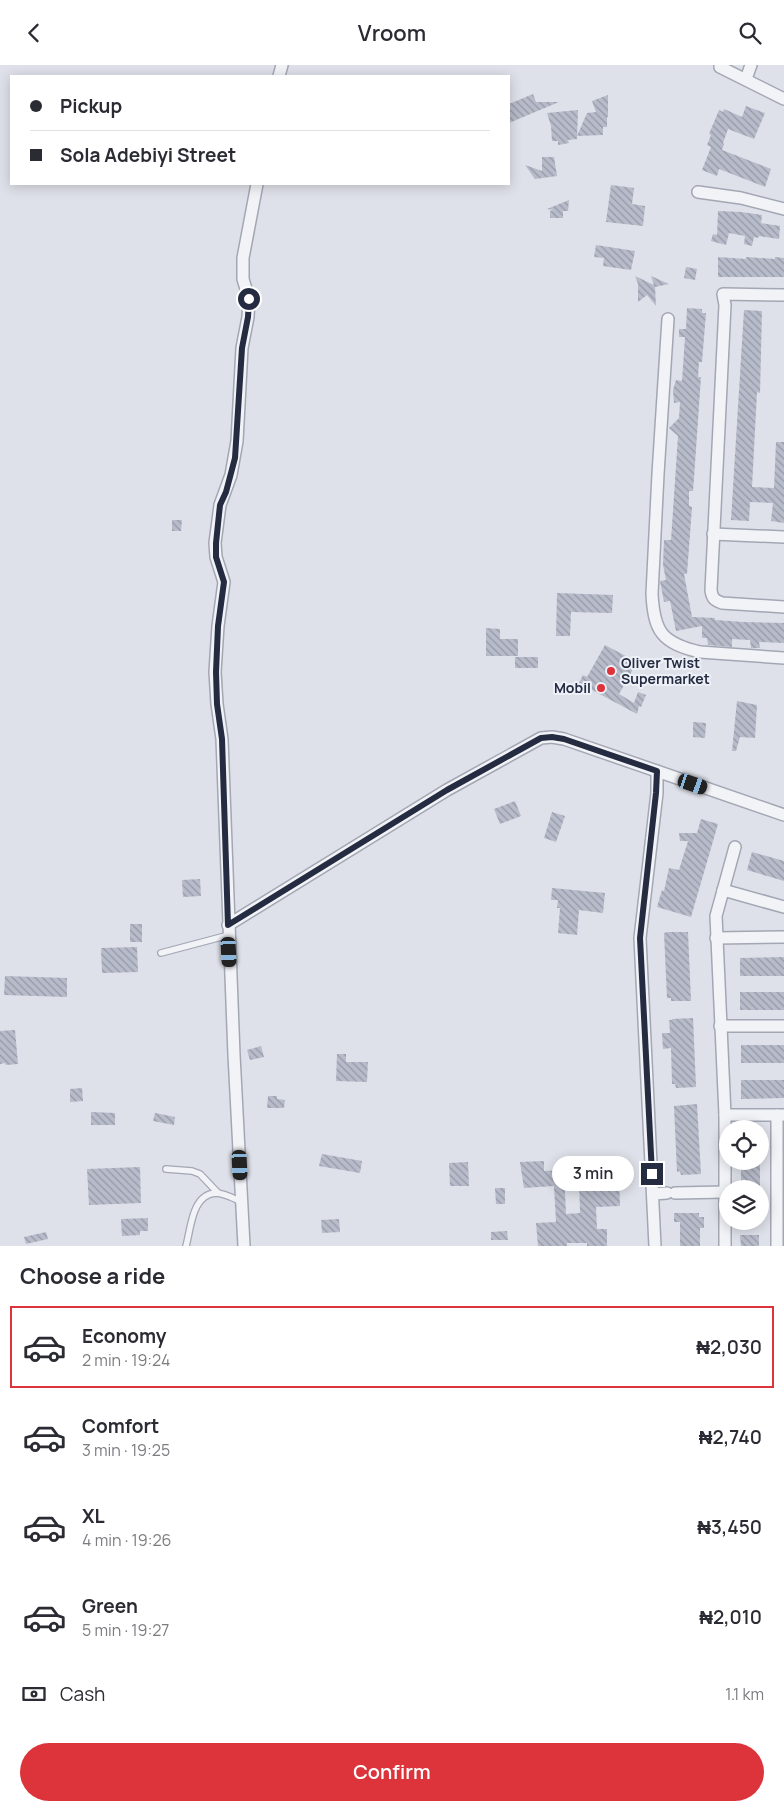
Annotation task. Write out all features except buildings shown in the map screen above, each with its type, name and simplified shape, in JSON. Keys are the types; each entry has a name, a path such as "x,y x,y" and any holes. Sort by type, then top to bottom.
{"street":[{"path":"720,65 720,67 784,99"},
{"path":"746,79 752,65"},
{"path":"244,1246 228,930 222,739 217,704 216,672 218,626 224,582 216,557 216,543 220,505 231,475 237,441 242,348 248,317 249,299 244,279 242,258 257,185"},
{"path":"698,192 741,198 784,209"},
{"path":"784,295 724,294 711,590 711,596 715,601 722,603 784,607"},
{"path":"668,319 652,594 653,609 660,632 673,643 700,652 784,658"},
{"path":"714,534 784,537"},
{"path":"228,930 447,790 541,738 564,739 784,815"},
{"path":"655,1246 640,938 657,771"},
{"path":"725,1180 725,1115 716,916 735,847"},
{"path":"723,890 784,907"},
{"path":"716,938 784,937"},
{"path":"720,1026 784,1026"},
{"path":"725,1115 780,1115 777,1246"},
{"path":"652,1194 719,1192"},
{"path":"725,1230 725,1246"}],"lane":[{"path":"161,953 228,930"},
{"path":"166,1169 192,1171 200,1174 218,1193 242,1202"},
{"path":"186,1246 198,1203 204,1196 218,1193"}],"place":[{"name":"Oliver Twist Supermarket","path":"611,671"},
{"name":"Mobil","path":"601,688"}],"route":[{"path":"249,299 248,317 242,348 235,458 226,492 220,505 216,543 216,557 224,582 218,626 216,672 217,704 222,739 228,925 447,790 541,738 564,739 657,771 640,938 652,1174"}]}
